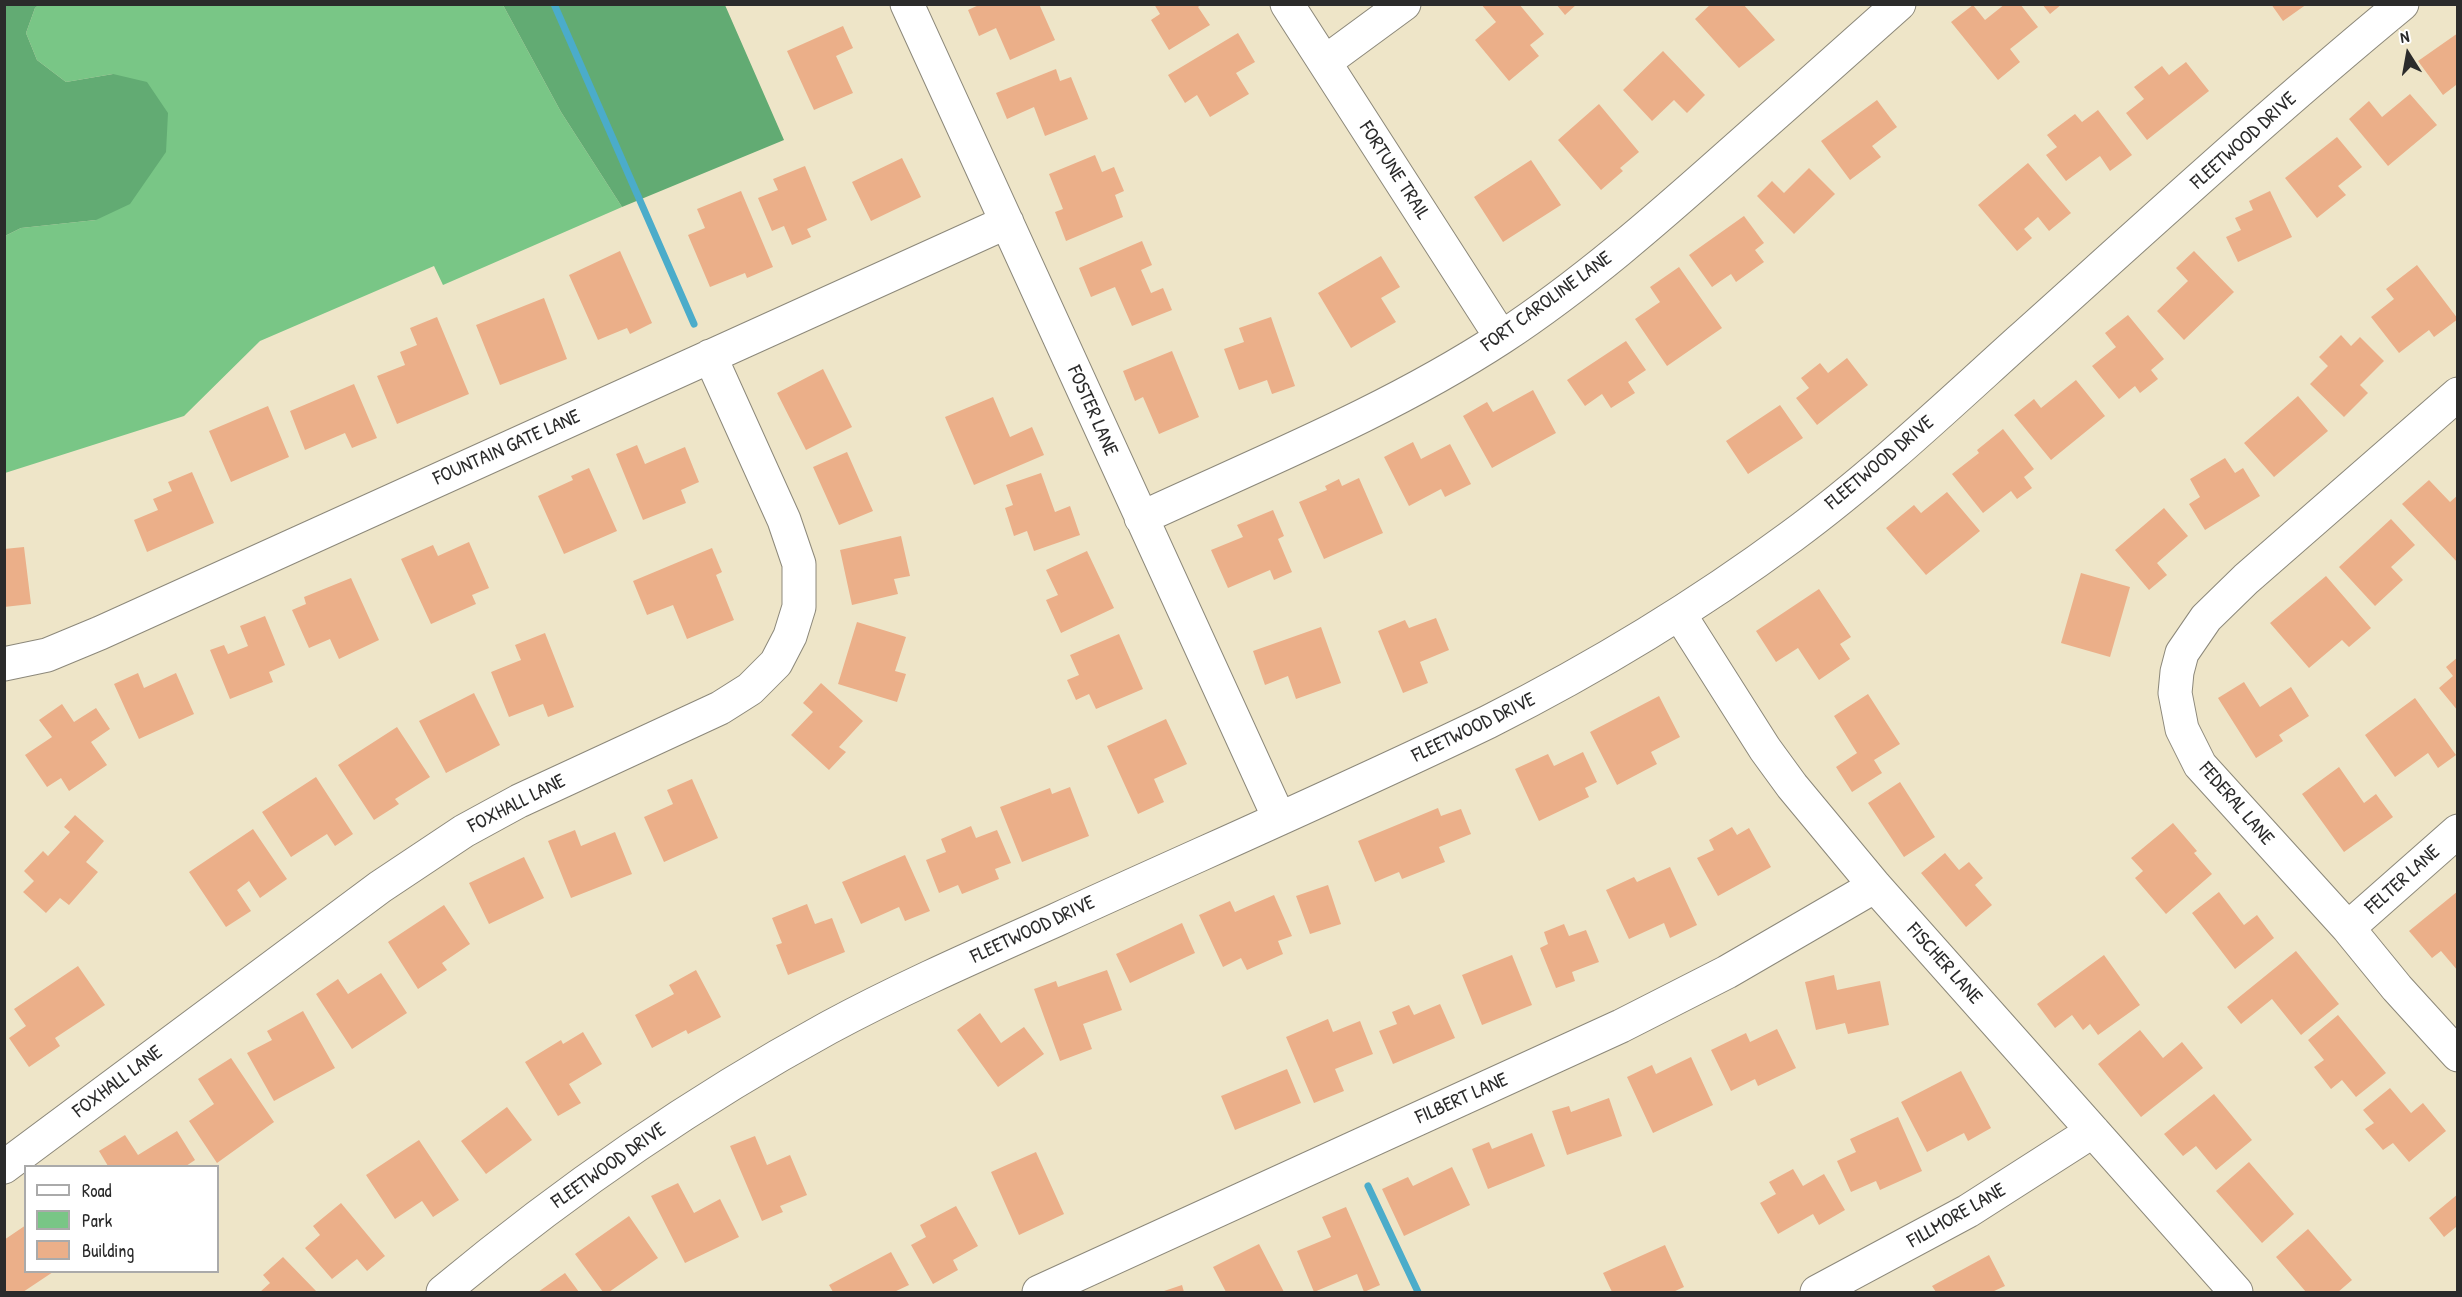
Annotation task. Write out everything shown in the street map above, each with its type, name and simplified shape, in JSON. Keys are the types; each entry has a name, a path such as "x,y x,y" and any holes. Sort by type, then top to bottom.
{"street":[{"name":"FOSTER LANE","path":"907,4 1279,818"},
{"name":"FORTUNE TRAIL","path":"1287,4 1501,337"},
{"path":"1325,62 1404,4"},
{"name":"FORT CAROLINE LANE","path":"1141,518 1425,383 1549,305 1629,243 1899,4"},
{"name":"FLEETWOOD DRIVE","path":"443,1293 513,1235 621,1154 699,1103 788,1051 921,981 1488,723 1575,678 1680,615 1794,535 1866,477 2319,74 2402,4"},
{"name":"FOUNTAIN GATE LANE","path":"4,664 46,655 100,633 1007,222"},
{"name":"FOXHALL LANE","path":"4,1167 429,853 544,789 713,712 750,689 776,663 790,636 799,607 799,564 784,520 710,356"},
{"name":"FEDERAL LANE","path":"2457,394 2231,593 2196,630 2179,662 2175,683 2176,703 2182,729 2194,756 2348,928 2397,988 2457,1055"},
{"name":"FISCHER LANE","path":"1680,615 1792,786 1875,886 2236,1293"},
{"name":"FELTER LANE","path":"2348,928 2457,831"},
{"name":"FILBERT LANE","path":"1039,1293 1630,1022 1735,968 1875,886"},
{"name":"FILLMORE LANE","path":"1817,1293 1968,1211 2093,1131"}],"green space":[{"path":"5,4 38,5 26,33 37,60 66,82 113,74 147,82 168,113 166,152 130,204 96,220 21,228 5,236"},
{"path":"38,4 503,5 561,112 622,207 443,285 434,266 260,341 184,416 5,473 5,236 21,228 96,220 113,74 66,82 37,60 26,33"},
{"path":"503,5 725,5 784,140 622,207 561,112"}],"building":[{"path":"981,4 1039,4 1055,40 1010,60 996,28 979,36 968,10"},
{"path":"1154,4 1202,4 1198,7 1210,25 1169,50 1151,20 1160,14"},
{"path":"1481,4 1519,4 1544,34 1530,45 1539,56 1509,81 1475,40 1496,22"},
{"path":"1556,4 1577,4 1565,15"},
{"path":"1711,4 1743,4 1775,40 1739,68 1695,19"},
{"path":"2005,4 2020,4 2038,27 2010,49 2020,62 1998,80 1951,22 1973,5 1985,20"},
{"path":"2042,4 2062,4 2050,14"},
{"path":"2271,4 2307,4 2283,21"},
{"path":"843,26 853,48 836,56 853,93 814,110 787,51"},
{"path":"1238,33 1255,62 1236,73 1249,94 1210,117 1197,95 1185,103 1168,75"},
{"path":"2458,33 2458,88 2456,85 2443,95 2418,61"},
{"path":"1663,51 1705,95 1687,113 1674,100 1652,121 1623,90"},
{"path":"2186,62 2209,91 2147,140 2126,113 2144,99 2134,87 2162,66 2169,75"},
{"path":"1056,69 1060,81 1071,77 1088,119 1045,136 1034,107 1007,119 996,93"},
{"path":"2410,94 2437,125 2388,166 2349,119 2369,101 2382,117"},
{"path":"1877,100 1897,127 1872,146 1881,157 1850,180 1821,141"},
{"path":"1599,104 1639,152 1620,168 1623,171 1601,190 1558,140"},
{"path":"2098,110 2132,155 2110,171 2100,156 2066,181 2046,155 2057,147 2047,135 2075,114 2082,122"},
{"path":"2337,137 2362,167 2338,186 2346,195 2317,218 2285,178"},
{"path":"1095,155 1102,172 1114,167 1124,191 1115,195 1123,217 1066,241 1055,212 1063,209 1049,174"},
{"path":"902,158 921,197 871,221 852,182"},
{"path":"1531,160 1561,205 1503,242 1474,197"},
{"path":"2028,163 2071,213 2049,231 2038,217 2024,229 2032,238 2017,251 1978,205"},
{"path":"805,166 827,220 807,229 811,237 792,245 784,226 772,231 758,198 778,190 773,179"},
{"path":"1809,168 1835,194 1794,234 1757,196 1772,181 1784,193"},
{"path":"741,191 773,267 747,278 745,273 710,287 688,235 705,228 697,209"},
{"path":"2270,191 2292,237 2238,262 2226,237 2241,230 2235,218 2253,210 2249,201"},
{"path":"1744,216 1764,243 1755,250 1764,262 1736,282 1731,274 1712,287 1689,255"},
{"path":"1142,241 1152,265 1141,270 1151,293 1163,288 1172,310 1132,326 1115,287 1091,297 1079,268"},
{"path":"620,251 652,323 630,334 627,328 598,340 569,275"},
{"path":"2194,251 2234,292 2184,340 2157,311 2188,281 2176,268"},
{"path":"1381,256 1400,287 1381,298 1396,322 1351,348 1318,293"},
{"path":"2417,265 2458,319 2434,337 2429,330 2399,353 2371,317 2394,299 2386,289"},
{"path":"1679,267 1722,328 1667,366 1635,319 1660,302 1650,287"},
{"path":"544,298 567,359 500,385 476,325"},
{"path":"2128,315 2164,359 2151,370 2158,379 2140,393 2135,386 2119,399 2092,366 2116,347 2105,333"},
{"path":"437,317 469,394 397,424 377,376 405,365 400,352 417,345 410,328"},
{"path":"1271,317 1295,386 1272,394 1267,380 1239,390 1224,349 1244,342 1239,328"},
{"path":"2341,335 2351,346 2360,337 2384,361 2360,385 2368,393 2344,417 2310,384 2328,366 2319,357"},
{"path":"1626,341 1646,370 1628,382 1635,393 1611,408 1602,394 1585,406 1567,380"},
{"path":"1172,351 1199,417 1159,434 1143,397 1135,401 1123,371"},
{"path":"1847,358 1868,385 1817,425 1796,398 1809,388 1801,378 1820,363 1828,373"},
{"path":"823,369 852,427 806,450 777,393"},
{"path":"2076,380 2105,416 2051,460 2014,415 2034,399 2041,408"},
{"path":"354,384 377,438 352,448 345,433 305,450 290,411"},
{"path":"1533,390 1556,433 1492,468 1463,416 1487,402 1493,412"},
{"path":"2298,396 2328,431 2274,477 2244,443"},
{"path":"993,397 1010,437 1032,427 1044,455 974,485 945,417"},
{"path":"1780,405 1803,438 1748,474 1726,441"},
{"path":"268,406 289,457 231,482 209,431"},
{"path":"2003,429 2034,469 2024,477 2032,488 2017,499 2011,491 1983,513 1952,474 1979,453 1977,450"},
{"path":"1413,442 1421,459 1450,444 1471,484 1445,497 1441,489 1409,506 1384,457"},
{"path":"637,445 645,464 685,447 699,482 681,490 686,503 643,520 616,454"},
{"path":"847,452 873,511 839,525 813,467"},
{"path":"2225,458 2235,473 2243,468 2260,496 2205,530 2189,504 2200,497 2190,479"},
{"path":"589,468 617,531 564,554 538,496 573,480 571,476"},
{"path":"192,472 214,523 147,552 134,520 158,510 153,499 172,491 168,482"},
{"path":"1041,473 1055,512 1070,506 1080,535 1034,551 1027,531 1014,536 1005,508 1013,505 1006,485"},
{"path":"1359,478 1383,533 1324,559 1299,502 1327,490 1325,486 1339,479 1342,486"},
{"path":"2429,480 2450,502 2458,495 2458,563 2402,504"},
{"path":"1947,492 1980,531 1926,575 1886,528 1914,505 1921,513"},
{"path":"2164,508 2188,536 2157,563 2167,575 2149,590 2115,550"},
{"path":"1273,510 1284,536 1278,539 1292,572 1274,580 1270,570 1228,588 1211,550 1243,537 1237,525"},
{"path":"2391,519 2415,545 2391,567 2403,580 2375,606 2339,567"},
{"path":"901,536 910,576 894,579 898,594 852,605 840,550"},
{"path":"469,542 489,588 472,595 476,604 431,624 401,559 433,545 438,556"},
{"path":"24,547 31,604 4,607 4,549"},
{"path":"712,548 722,572 716,575 734,620 687,639 673,605 647,615 633,581"},
{"path":"1087,551 1114,608 1061,633 1046,600 1058,595 1046,570"},
{"path":"2081,573 2130,587 2110,657 2061,643"},
{"path":"2326,576 2371,628 2349,647 2342,640 2309,668 2270,623"},
{"path":"351,578 379,640 339,659 330,639 309,648 292,610 306,604 304,597"},
{"path":"1819,589 1851,637 1840,644 1850,659 1819,680 1798,648 1776,662 1756,631"},
{"path":"265,616 285,665 269,672 273,682 230,699 210,650 224,645 228,654 248,646 240,626"},
{"path":"1436,618 1449,650 1420,662 1428,683 1403,693 1378,631 1405,620 1409,628"},
{"path":"857,622 906,637 895,671 906,674 897,702 838,684"},
{"path":"1321,627 1341,683 1296,699 1288,676 1265,685 1253,651"},
{"path":"545,633 574,707 548,717 543,704 509,717 491,672 521,660 515,645"},
{"path":"1119,634 1143,689 1096,709 1089,694 1076,700 1067,680 1079,675 1070,655"},
{"path":"2458,657 2458,711 2439,688 2453,676 2446,667"},
{"path":"138,673 144,688 176,673 194,714 139,739 114,684"},
{"path":"2244,682 2260,707 2291,687 2309,716 2279,735 2283,741 2256,758 2218,698"},
{"path":"821,683 863,721 839,747 846,752 829,770 791,735 813,712 803,703"},
{"path":"474,693 500,745 446,773 419,721"},
{"path":"1868,694 1900,744 1874,760 1882,773 1852,792 1836,767 1857,753 1834,716"},
{"path":"1659,696 1680,737 1651,752 1657,764 1617,785 1590,732"},
{"path":"2415,698 2456,755 2438,768 2428,753 2395,777 2365,735"},
{"path":"62,704 74,722 96,708 110,729 91,742 107,765 69,791 61,778 47,787 25,755 52,737 39,720"},
{"path":"1166,719 1187,764 1154,779 1164,802 1138,814 1107,746"},
{"path":"397,727 430,777 395,799 399,804 374,820 338,765"},
{"path":"1583,752 1597,782 1585,788 1589,797 1539,821 1515,769 1548,754 1554,766"},
{"path":"2339,767 2364,803 2376,794 2393,817 2344,852 2302,794"},
{"path":"316,777 353,834 335,846 327,834 291,857 262,812"},
{"path":"692,779 718,838 664,862 644,817 673,804 667,790"},
{"path":"1900,782 1935,837 1904,857 1868,803"},
{"path":"1070,787 1089,836 1022,862 1000,807 1050,788 1052,794"},
{"path":"1438,808 1441,816 1461,809 1471,834 1439,847 1445,862 1402,879 1399,872 1375,882 1358,841"},
{"path":"75,815 104,841 86,862 98,872 69,905 60,898 46,913 23,892 34,881 24,871 43,851 48,856 70,832 64,827"},
{"path":"2173,823 2197,851 2194,853 2212,874 2166,914 2135,878 2143,871 2131,858"},
{"path":"971,826 976,838 997,830 1011,863 995,869 999,879 962,894 958,885 939,893 926,860 946,852 941,839"},
{"path":"1732,827 1737,835 1749,828 1771,867 1718,896 1697,858 1714,850 1709,840"},
{"path":"253,829 287,879 260,898 249,881 237,890 251,911 226,927 189,872"},
{"path":"575,830 581,846 615,832 632,874 571,898 548,841"},
{"path":"1945,853 1959,870 1969,862 1983,878 1975,885 1992,905 1966,927 1921,873"},
{"path":"905,855 930,911 905,921 899,907 861,924 842,882"},
{"path":"524,857 544,898 489,924 469,883"},
{"path":"1670,867 1697,925 1670,938 1664,923 1629,939 1606,890 1634,877 1637,882"},
{"path":"1328,885 1341,924 1310,934 1296,896"},
{"path":"2458,891 2458,971 2441,951 2432,958 2409,931"},
{"path":"2219,892 2244,925 2257,915 2274,938 2235,969 2192,913"},
{"path":"1274,895 1292,936 1278,941 1283,954 1247,970 1241,958 1223,967 1199,915 1230,901 1235,912"},
{"path":"807,904 815,924 832,918 845,952 788,975 776,945 782,943 772,918"},
{"path":"444,905 470,944 442,963 447,970 418,989 388,942"},
{"path":"1182,923 1195,953 1130,983 1116,954"},
{"path":"1564,924 1569,936 1586,930 1599,962 1572,972 1575,981 1556,988 1540,948 1548,944 1544,932"},
{"path":"2296,951 2339,1004 2301,1035 2272,999 2241,1024 2227,1007"},
{"path":"1512,955 1532,1005 1482,1025 1462,975"},
{"path":"2104,955 2140,1005 2098,1035 2090,1024 2083,1030 2072,1015 2055,1028 2037,1004"},
{"path":"78,966 105,1005 55,1038 60,1046 29,1067 9,1038 26,1026 14,1009"},
{"path":"696,970 721,1017 688,1034 686,1030 652,1048 635,1015 674,994 669,985"},
{"path":"1107,970 1122,1010 1083,1024 1092,1049 1060,1061 1034,989 1056,981 1058,987"},
{"path":"381,973 407,1013 352,1049 316,994 338,979 348,994"},
{"path":"1834,975 1837,990 1880,981 1889,1025 1848,1034 1845,1023 1816,1030 1805,982"},
{"path":"1440,1004 1455,1038 1393,1064 1379,1031 1397,1024 1392,1012 1409,1005 1414,1015"},
{"path":"303,1011 335,1068 274,1101 247,1053 272,1040 267,1031"},
{"path":"980,1013 1001,1043 1024,1027 1044,1054 998,1087 957,1030"},
{"path":"2338,1015 2386,1073 2356,1097 2342,1080 2331,1089 2314,1067 2324,1060 2308,1040"},
{"path":"1328,1019 1333,1032 1360,1021 1373,1054 1335,1069 1344,1091 1314,1103 1286,1037"},
{"path":"1777,1029 1796,1068 1758,1086 1755,1079 1731,1091 1711,1050 1746,1033 1750,1042"},
{"path":"2140,1030 2163,1058 2182,1042 2203,1068 2141,1117 2098,1064"},
{"path":"583,1032 602,1064 569,1084 581,1103 558,1116 525,1062 561,1040 563,1044"},
{"path":"1691,1057 1713,1105 1653,1133 1627,1077 1652,1065 1656,1074"},
{"path":"231,1058 274,1122 217,1163 189,1121 214,1104 198,1079"},
{"path":"1287,1069 1301,1103 1235,1130 1221,1096"},
{"path":"1961,1071 1991,1128 1968,1141 1964,1133 1927,1152 1901,1102"},
{"path":"2390,1088 2411,1113 2423,1103 2446,1131 2409,1162 2393,1143 2383,1150 2365,1129 2374,1123 2363,1110"},
{"path":"2214,1094 2252,1140 2216,1170 2196,1146 2183,1156 2164,1134"},
{"path":"1609,1098 1622,1136 1567,1155 1552,1111 1569,1106 1571,1112"},
{"path":"507,1107 532,1140 486,1174 461,1141"},
{"path":"1898,1117 1922,1171 1880,1190 1876,1181 1851,1192 1837,1161 1856,1152 1850,1139"},
{"path":"177,1131 195,1160 188,1165 107,1165 99,1151 125,1135 138,1155"},
{"path":"1532,1133 1545,1166 1488,1189 1472,1149 1489,1142 1492,1149"},
{"path":"755,1136 767,1165 790,1155 807,1195 780,1206 783,1212 762,1221 730,1146"},
{"path":"419,1140 459,1200 433,1217 422,1201 395,1219 366,1175"},
{"path":"1036,1152 1064,1214 1019,1235 991,1172"},
{"path":"2249,1162 2294,1214 2262,1243 2216,1191"},
{"path":"1452,1167 1470,1205 1404,1236 1382,1189 1408,1177 1413,1186"},
{"path":"1793,1169 1803,1186 1824,1174 1845,1210 1819,1225 1813,1214 1778,1234 1760,1203 1776,1194 1769,1182"},
{"path":"678,1183 694,1213 720,1199 739,1237 685,1263 651,1196"},
{"path":"2458,1194 2458,1229 2456,1227 2444,1237 2429,1218"},
{"path":"341,1203 385,1256 367,1271 357,1259 332,1279 305,1248 320,1235 313,1226"},
{"path":"956,1206 978,1246 953,1260 958,1270 933,1284 911,1245 926,1237 920,1225"},
{"path":"1346,1207 1380,1285 1364,1292 1357,1274 1314,1292 1297,1251 1331,1237 1322,1217"},
{"path":"629,1216 658,1258 609,1292 603,1292 575,1254"},
{"path":"24,1226 24,1273 52,1273 23,1292 4,1292 4,1240"},
{"path":"2308,1229 2352,1280 2338,1292 2306,1292 2276,1257"},
{"path":"1259,1244 1284,1292 1226,1292 1213,1267"},
{"path":"1665,1245 1684,1287 1673,1292 1612,1292 1603,1273"},
{"path":"891,1252 909,1285 894,1292 833,1292 829,1285"},
{"path":"1989,1255 2005,1286 1992,1292 1936,1292 1932,1286"},
{"path":"283,1257 317,1292 260,1292 270,1283 263,1275"},
{"path":"565,1273 579,1292 538,1292"},
{"path":"1182,1285 1184,1292 1161,1292"}],"waterway":[{"path":"554,4 694,324"},
{"path":"1368,1186 1418,1292"}]}
